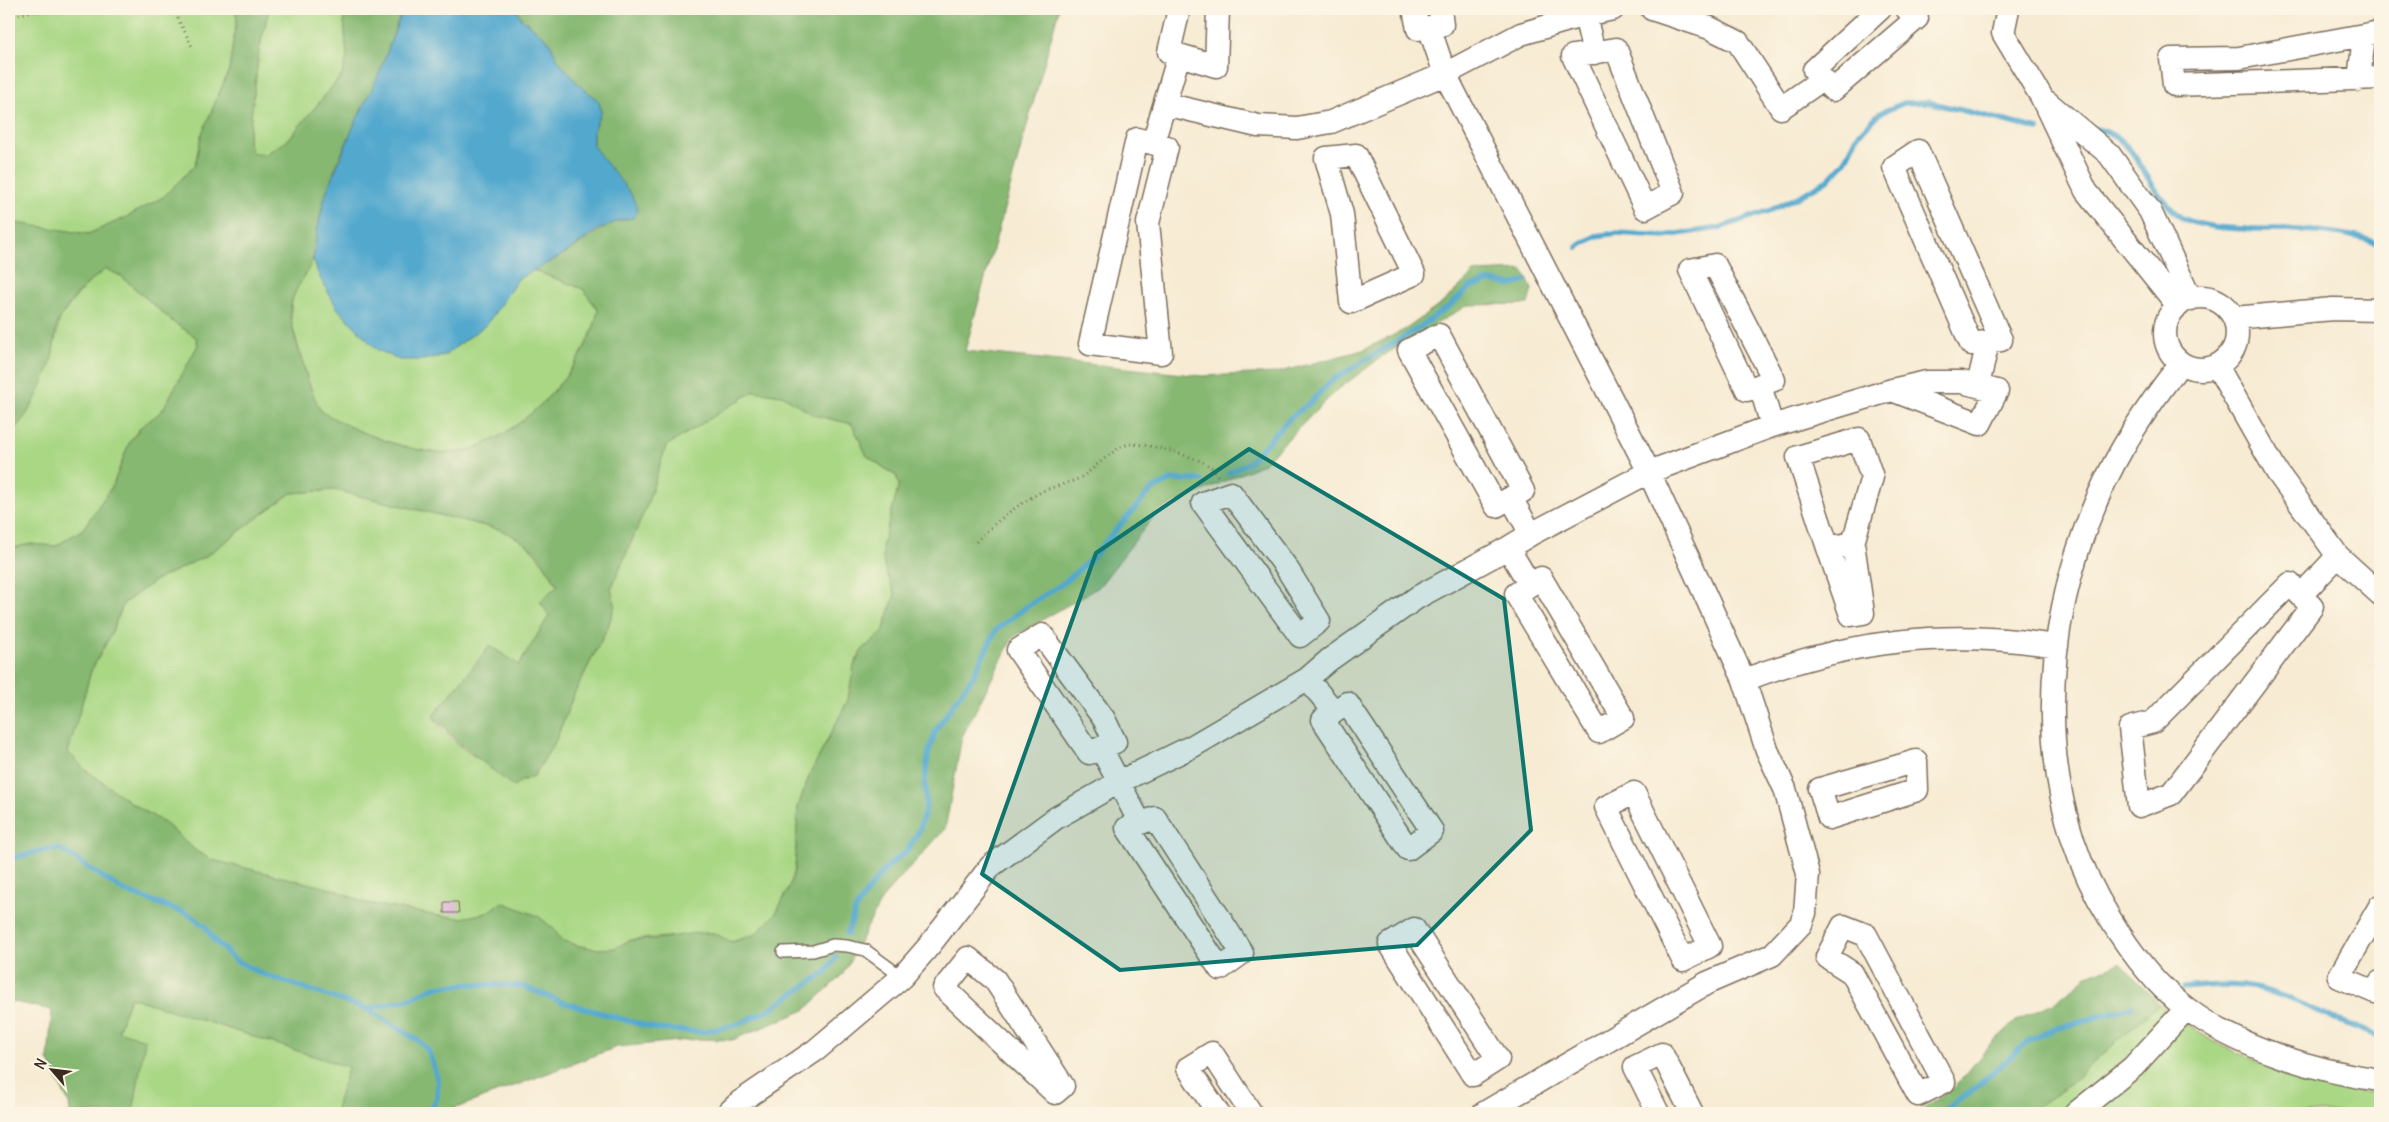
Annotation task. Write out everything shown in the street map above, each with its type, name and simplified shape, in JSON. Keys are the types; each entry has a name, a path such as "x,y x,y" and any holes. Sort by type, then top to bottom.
{"street":[{"path":"1179,9 1169,52 1216,66 1218,9"},
{"path":"1414,9 1418,29 1435,18 1445,74 1649,472 1744,680 1767,750 1793,811 1808,874 1801,924 1772,955 1708,983 1496,1108 1486,1067"},
{"path":"1165,104 1258,126 1297,128 1330,122 1445,74 1520,34 1613,9"},
{"path":"1652,9 1657,9 1710,28 1738,42 1781,108 1823,79"},
{"path":"1880,9 1814,70 1833,90 1917,18 1907,9"},
{"path":"2008,9 2003,33 2041,96 2086,191 2184,302"},
{"path":"1585,15 1594,53"},
{"path":"2372,34 2370,79 2174,85 2171,58 2238,58 2372,34"},
{"path":"1616,49 1674,194 1645,208 1573,56 1594,53 1616,49"},
{"path":"1153,143 1179,54"},
{"path":"2041,96 2109,154 2150,211 2184,302"},
{"path":"1330,122 1340,157"},
{"path":"1137,139 1153,143 1166,147 1148,223 1161,353 1090,344 1137,139"},
{"path":"1918,151 2001,340 1988,342 1971,344 1894,167 1918,151"},
{"path":"1356,155 1414,274 1351,302 1342,214 1326,158 1340,157 1356,155"},
{"path":"1715,264 1774,380 1760,385 1747,390 1690,270 1715,264"},
{"path":"2201,297 2221,303 2234,318 2237,329 2233,351 2217,366 2205,369 2192,368 2181,363 2168,346 2166,336 2167,324 2184,302 2201,297"},
{"path":"2234,318 2333,309 2380,310"},
{"path":"1439,335 1523,491 1511,498 1496,506 1409,350 1439,335"},
{"path":"1978,385 1988,342"},
{"path":"2181,363 2135,427 2098,497 2073,571 2057,646 2053,712 2054,745 2064,810 2073,841 2100,903 2118,932 2156,979 2186,1009 2245,1041 2288,1059 2325,1070 2380,1080"},
{"path":"2217,366 2277,472 2338,556 2376,583"},
{"path":"742,1109 816,1050 902,977 929,946 991,866 1056,818 1119,782 1193,746 1307,679 1329,660 1418,597 1530,534 1649,472 1772,426 1892,390 1927,382 1962,382 1997,391 1980,424 1892,390"},
{"path":"1760,385 1772,426"},
{"path":"1818,412 1828,448"},
{"path":"1859,439 1872,477 1853,543 1863,613 1851,615 1798,457 1828,448 1859,439"},
{"path":"1231,492 1286,567 1320,621 1311,628 1300,636 1203,503 1231,492"},
{"path":"1511,498 1530,534"},
{"path":"1828,548 1853,543"},
{"path":"1508,548 1530,586"},
{"path":"2301,595 2338,556"},
{"path":"1541,578 1623,718 1599,732 1516,594 1530,586 1541,578"},
{"path":"2290,584 2301,595 2312,607 2171,794 2139,806 2130,728 2153,722 2290,584"},
{"path":"1311,628 1329,660"},
{"path":"1042,635 1104,720 1115,742 1102,748 1089,754 1018,650 1042,635"},
{"path":"1744,680 1821,654 1901,640 1980,637 2057,646"},
{"path":"1307,679 1334,712"},
{"path":"1347,702 1432,831 1408,849 1322,720 1334,712 1347,702"},
{"path":"1102,748 1140,823"},
{"path":"1634,793 1710,946 1696,954 1683,960 1606,807 1634,793"},
{"path":"1793,811 1824,803"},
{"path":"1155,818 1242,952 1220,969 1127,828 1140,823 1155,818"},
{"path":"2380,906 2339,977 2375,992 2380,982"},
{"path":"1801,924 1835,942"},
{"path":"1843,926 1866,935 1944,1082 1918,1095 1852,973 1827,957 1835,942 1843,926"},
{"path":"1414,929 1498,1059 1486,1067 1473,1075 1390,944 1414,929"},
{"path":"929,946 957,972"},
{"path":"1696,954 1708,983"},
{"path":"968,958 995,980 1063,1086 1055,1093 944,988 957,972 968,958"},
{"path":"2076,1113 2133,1067 2186,1009"},
{"path":"1627,1031 1649,1060"},
{"path":"1218,1113 1188,1068 1212,1053 1251,1113"},
{"path":"1658,1113 1635,1067 1662,1054 1692,1113"}],"lane":[{"path":"783,952 812,951 833,945 847,946 865,950 902,977"}],"path":[{"path":"9,16 40,9"},
{"path":"173,9 192,46"},
{"path":"976,542 988,529 1018,506 1044,491 1084,475 1106,457 1128,444 1157,447 1211,467 1231,492"}],"highlighted area":[{"path":"1249,449 1504,599 1531,830 1417,945 1120,970 982,874 1096,553"}],"green space":[{"path":"9,9 235,9 237,18 229,70 201,136 195,165 163,197 125,218 88,234 16,223 9,220"},
{"path":"235,9 269,9 259,51 248,142 252,152 264,155 287,141 342,75 347,57 344,20 349,9 403,9 379,75 331,178 320,217 314,256 295,292 290,313 302,363 321,411 362,432 412,448 444,453 458,452 480,446 503,434 546,399 565,378 580,355 592,332 598,310 583,289 533,270 564,254 604,227 633,218 606,164 593,146 593,131 601,112 599,101 578,84 558,60 549,41 521,18 516,9 1059,9 965,351 1202,376 1276,373 1363,350 1406,329 1441,304 1475,272 1523,270 1532,289 1528,304 1468,305 1384,355 1336,391 1263,464 1158,511 1099,587 1013,637 962,737 945,829 883,897 843,974 805,1010 732,1040 700,1039 617,1047 443,1113 335,1113 348,1067 130,997 118,1031 145,1040 133,1113 70,1113 69,1104 48,1059 52,1010 9,1001 9,549 30,544 56,546 83,529 113,485 130,441 141,427 162,411 198,345 196,337 173,322 121,276 106,269 81,290 58,321 52,359 43,382 34,402 22,421 9,432 9,220 16,223 88,234 125,218 163,197 195,165 201,136 229,70 237,18","holes":["754,391 782,395 814,415 852,424 867,456 897,476 899,485 882,547 884,566 895,594 883,632 862,650 854,666 848,700 809,776 798,807 795,869 789,888 776,913 754,935 732,942 713,933 696,933 658,939 630,940 615,948 598,949 579,946 561,940 554,929 538,916 502,902 487,913 462,918 438,916 362,902 336,890 212,860 196,851 166,824 130,802 86,770 68,752 91,671 110,636 124,603 156,580 206,556 291,493 335,490 498,529 510,534 534,551 558,585 540,601 549,616 519,665 490,646 433,716 455,740 514,787 521,781 534,776 556,740 574,694 608,627 615,604 611,589 647,505 666,446"]},
{"path":"269,9 349,9 344,20 347,57 342,75 287,141 264,155 252,152 248,142 259,51"},
{"path":"313,259 319,276 337,308 376,349 423,360 445,355 487,324 518,279 533,270 583,289 598,310 591,332 580,355 565,378 525,418 503,434 480,446 447,453 413,449 351,428 332,419 318,407 307,379 291,314 292,300"},
{"path":"106,269 121,276 173,322 196,337 198,345 162,411 141,427 130,441 113,485 83,529 56,546 30,544 9,549 9,432 14,430 50,365 60,318 85,285"},
{"path":"754,391 782,395 814,415 852,424 867,456 896,476 899,485 882,547 884,566 895,594 883,632 862,650 854,665 848,700 809,776 798,807 795,869 789,888 776,913 754,935 731,942 713,933 630,940 616,948 598,949 579,946 561,940 554,929 487,913 462,918 438,916 362,902 336,890 212,860 196,851 166,824 130,802 86,770 68,752 91,671 110,636 124,603 156,580 206,556 291,493 335,490 498,529 527,545 545,566 558,586 549,616 519,665 490,646 433,716 450,737 472,755 521,781 534,776 556,740 574,694 608,627 615,604 611,589 647,505 666,446"},
{"path":"2120,962 2159,1004 2065,1088 2027,1113 1916,1113 1955,1087 1990,1045 2016,1021 2057,1001 2086,977"},
{"path":"130,997 348,1067 335,1113 133,1113 118,1031"},
{"path":"2159,1004 2212,1041 2285,1074 2380,1095 2380,1113 2027,1113 2065,1088"}],"water":[{"path":"403,9 516,9 521,18 549,41 558,60 578,84 599,101 601,112 593,131 593,146 631,194 638,210 633,218 620,220 597,230 566,253 518,279 487,324 445,355 423,360 399,360 376,349 337,308 319,276 313,259 326,193 354,125 379,74"}],"building":[{"path":"444,902 458,902 459,913 444,913"}],"waterway":[{"path":"1577,247 1596,236 1617,233 1664,236 1719,228 1771,210 1829,179 1844,163 1858,135 1880,113 1904,103 1928,102 2038,129"},
{"path":"2091,128 2107,132 2119,139 2136,158 2158,194 2182,218 2214,227 2327,232 2354,236 2380,244"},
{"path":"1229,473 1249,462 1290,418 1311,402 1331,381 1414,331 1451,305 1470,287 1490,281 1512,285 1525,281"},
{"path":"847,934 856,909 872,885 890,864 906,852 919,831 926,807 925,781 929,750 937,728 973,676 996,630 1026,607 1062,584 1089,561 1151,490 1171,480 1201,480"},
{"path":"9,859 49,849 60,849 124,891 188,914 205,926 214,940 235,960 262,974 367,1009 419,1041 428,1050 438,1081 437,1098 429,1113"},
{"path":"367,1009 409,999 435,987 469,984 522,986 562,1002 657,1029 703,1032 736,1025 767,1011 826,972 836,957"},
{"path":"2183,988 2226,985 2259,989 2277,994 2380,1036"},
{"path":"1940,1113 1971,1092 2030,1040 2055,1029 2132,1007"}]}
